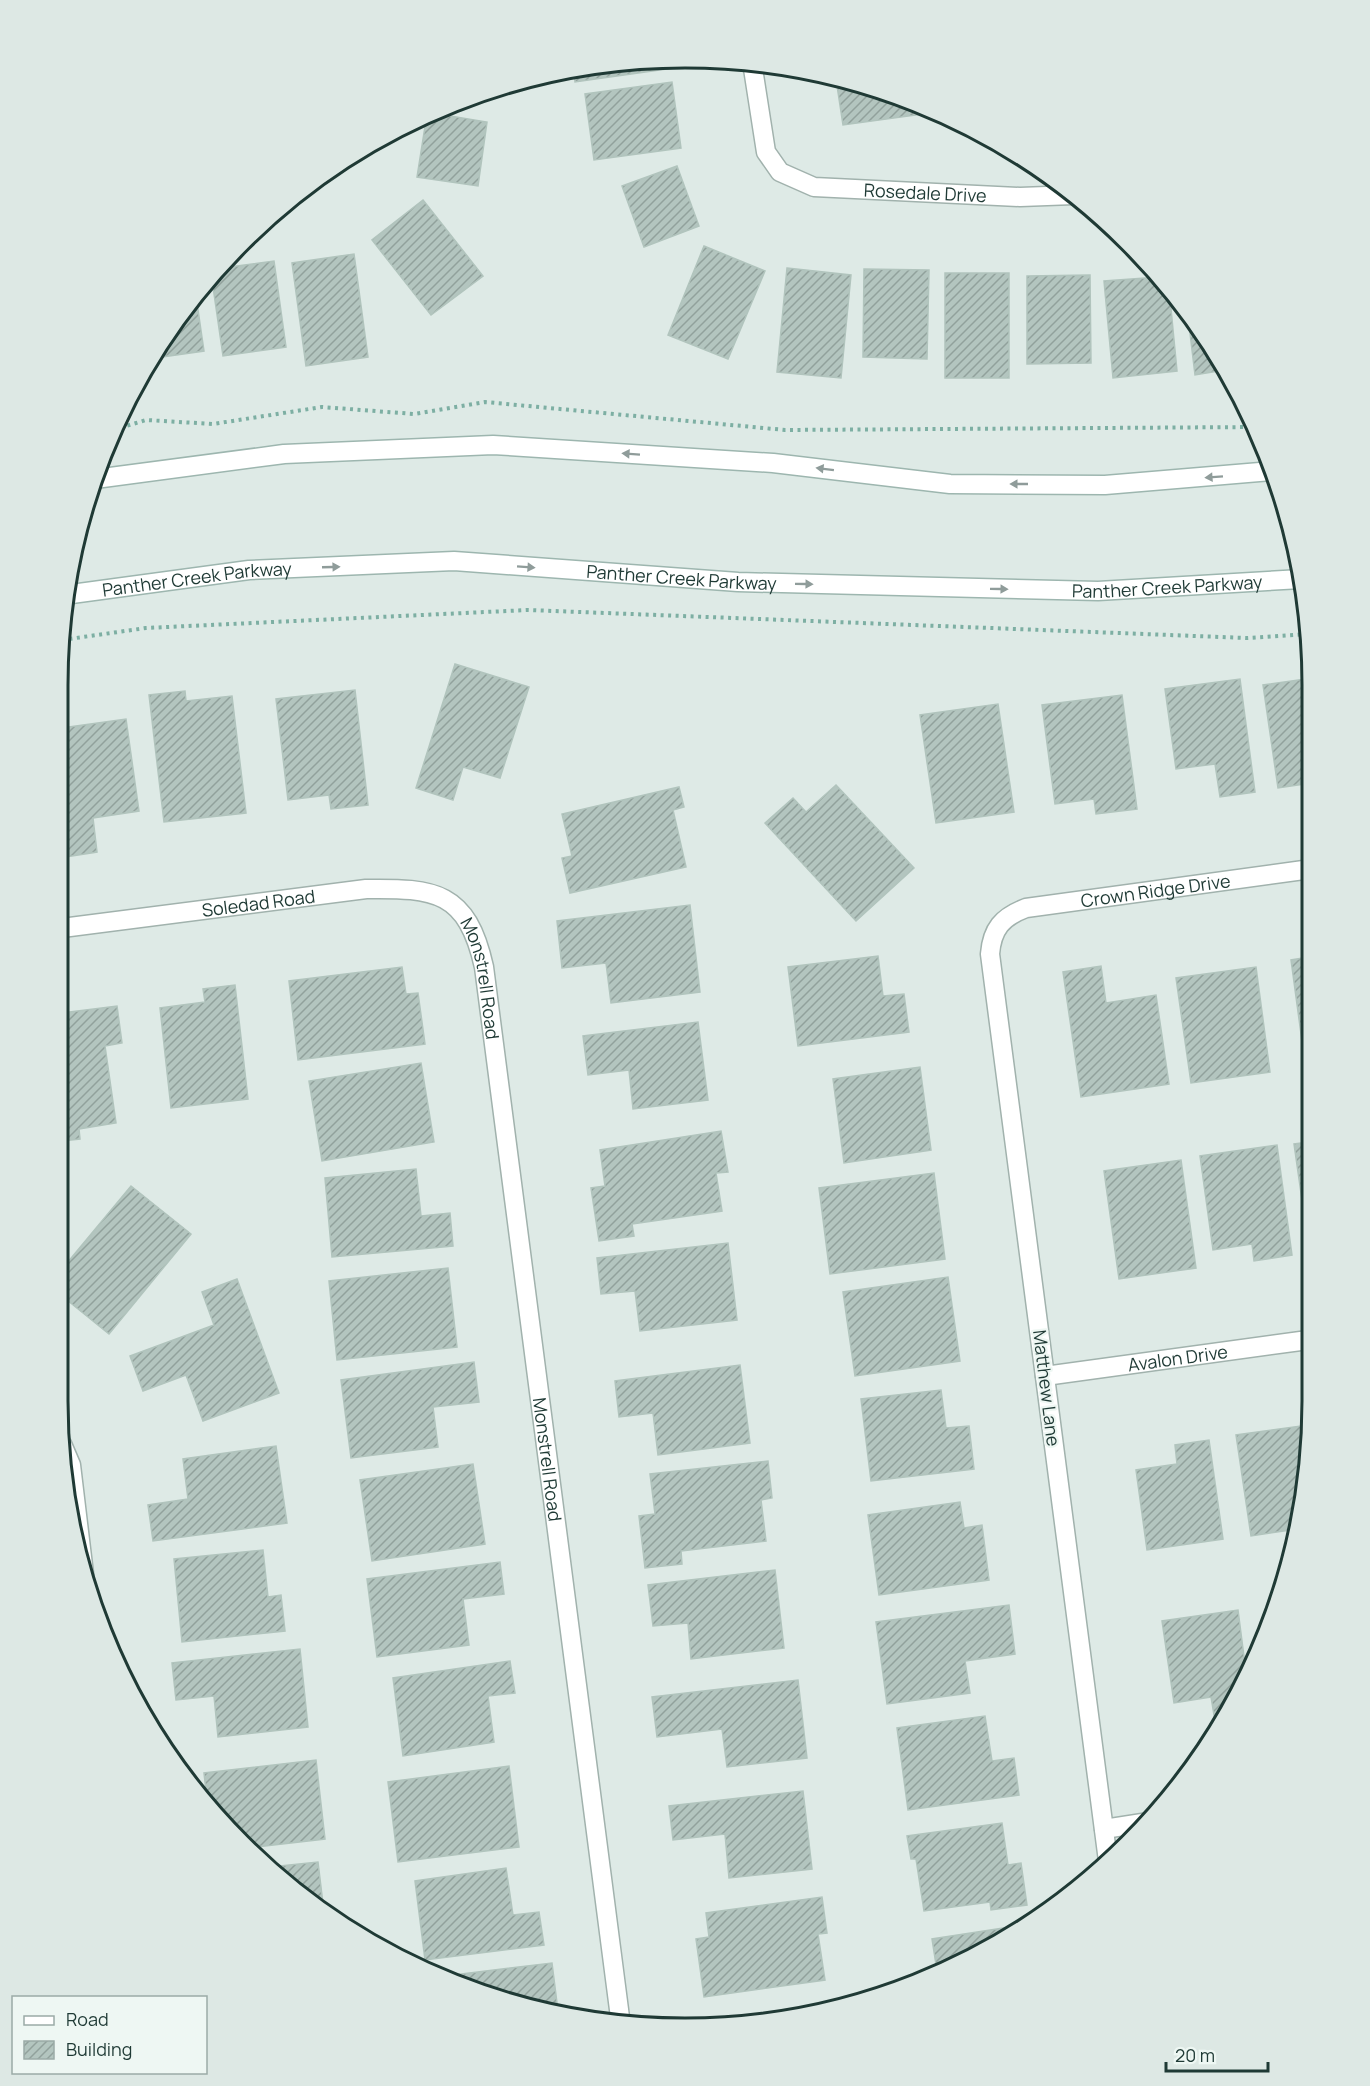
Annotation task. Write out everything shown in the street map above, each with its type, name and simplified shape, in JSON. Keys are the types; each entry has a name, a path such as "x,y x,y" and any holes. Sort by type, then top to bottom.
{"street":[{"name":"Rosedale Drive","path":"754,72 766,152 780,172 814,188 1020,197 1062,195"},
{"path":"104,478 284,454 493,445 773,463 950,484 1105,485 1264,472"},
{"name":"Panther Creek Parkway","path":"75,594 249,570 454,561 738,582 1098,591 1293,579"},
{"name":"Crown Ridge Drive","path":"1004,919 1026,908 1302,870"},
{"name":"Soledad Road","path":"68,927 366,889 429,891 453,903"},
{"name":"Monstrell Road","path":"453,903 474,933 484,967 620,2015"},
{"name":"Matthew Lane","path":"1004,919 994,932 990,954 1107,1852"},
{"name":"Avalon Drive","path":"1045,1376 1302,1341"},
{"path":"1104,1829 1134,1824"}],"path":[{"path":"125,426 146,420 213,424 322,407 414,414 485,402 785,430 1246,428"},
{"path":"70,639 146,628 528,610 1247,638 1300,635"}],"building":[{"path":"670,68 575,82 575,78 604,73"},
{"path":"672,82 681,148 594,160 585,94"},
{"path":"837,87 883,100 920,115 843,125"},
{"path":"448,116 487,122 478,186 417,177 425,125"},
{"path":"677,166 699,226 644,247 622,186"},
{"path":"423,200 483,276 431,315 372,240"},
{"path":"704,246 765,271 728,359 668,335"},
{"path":"354,254 368,357 306,366 292,263"},
{"path":"274,261 286,347 223,356 213,287 231,267"},
{"path":"787,268 851,275 841,378 777,372"},
{"path":"864,269 929,270 927,359 863,357"},
{"path":"945,273 1009,273 1009,378 945,378"},
{"path":"1090,275 1091,363 1027,364 1027,276"},
{"path":"1149,278 1171,304 1177,371 1113,378 1104,281"},
{"path":"197,306 204,351 162,357"},
{"path":"1190,330 1217,371 1195,375"},
{"path":"455,664 529,687 500,778 463,767 453,800 416,788"},
{"path":"1240,679 1255,792 1220,797 1215,764 1176,769 1165,689"},
{"path":"1302,679 1302,784 1278,788 1263,685"},
{"path":"355,690 368,805 331,809 329,795 288,800 276,699"},
{"path":"185,691 186,701 232,696 246,813 164,822 149,695"},
{"path":"1122,695 1137,809 1096,814 1094,799 1055,804 1042,705"},
{"path":"998,704 1014,812 936,823 920,715"},
{"path":"126,719 139,811 93,818 97,852 68,857 68,727"},
{"path":"836,785 914,868 856,921 765,823 793,798 806,812"},
{"path":"679,787 684,807 673,810 686,867 570,893 562,858 572,856 562,814"},
{"path":"690,905 700,992 611,1003 606,963 562,968 557,921"},
{"path":"878,956 883,996 904,994 909,1032 798,1046 788,967"},
{"path":"1302,958 1302,1041 1291,960"},
{"path":"1101,966 1106,1003 1156,995 1169,1084 1081,1097 1063,972"},
{"path":"402,967 406,994 418,993 425,1044 298,1060 289,981"},
{"path":"1256,967 1270,1072 1191,1083 1176,978"},
{"path":"235,985 248,1099 171,1108 160,1008 205,1002 203,989"},
{"path":"117,1006 122,1043 105,1046 116,1123 79,1129 80,1139 68,1140 68,1012"},
{"path":"698,1022 708,1100 633,1109 629,1070 588,1075 583,1036"},
{"path":"421,1063 434,1142 322,1161 309,1081"},
{"path":"920,1067 931,1150 844,1163 833,1079"},
{"path":"721,1131 728,1172 716,1173 722,1211 632,1224 634,1236 599,1241 591,1188 605,1186 600,1150"},
{"path":"1302,1143 1302,1200 1294,1144"},
{"path":"1277,1145 1292,1255 1254,1261 1252,1244 1213,1250 1200,1156"},
{"path":"1181,1160 1196,1268 1119,1279 1104,1171"},
{"path":"416,1169 421,1216 450,1213 453,1246 332,1257 325,1178"},
{"path":"934,1173 945,1259 830,1274 819,1188"},
{"path":"131,1186 191,1234 109,1334 68,1301 68,1262"},
{"path":"728,1243 737,1320 640,1331 635,1291 601,1294 597,1258"},
{"path":"448,1268 457,1347 337,1360 329,1281"},
{"path":"948,1277 960,1361 855,1376 843,1292"},
{"path":"237,1279 279,1393 203,1421 186,1375 143,1391 130,1356 214,1325 202,1292"},
{"path":"474,1362 479,1402 433,1407 438,1447 351,1458 341,1380"},
{"path":"740,1365 750,1443 658,1455 653,1413 619,1417 615,1381"},
{"path":"941,1390 946,1428 969,1426 974,1469 871,1481 861,1399"},
{"path":"1301,1426 1297,1482 1289,1530 1251,1536 1236,1435"},
{"path":"1209,1440 1223,1539 1147,1550 1136,1470 1177,1464 1175,1445"},
{"path":"276,1446 287,1523 153,1541 148,1505 188,1499 183,1459"},
{"path":"768,1461 772,1498 761,1500 766,1541 681,1551 682,1564 645,1568 639,1516 655,1514 650,1474"},
{"path":"473,1464 485,1544 372,1561 360,1480"},
{"path":"960,1502 964,1528 982,1525 989,1580 879,1595 868,1515"},
{"path":"263,1550 268,1597 281,1595 285,1631 182,1642 174,1559"},
{"path":"500,1562 504,1594 463,1599 469,1645 377,1657 367,1579"},
{"path":"775,1570 784,1648 691,1659 688,1623 653,1626 648,1585"},
{"path":"1009,1605 1015,1654 965,1661 970,1693 887,1704 876,1622"},
{"path":"1238,1610 1245,1661 1215,1718 1211,1697 1174,1703 1162,1621"},
{"path":"300,1649 308,1727 218,1737 214,1696 176,1700 172,1663"},
{"path":"510,1661 515,1693 488,1696 494,1742 403,1756 393,1678"},
{"path":"798,1680 807,1758 727,1767 722,1729 657,1737 652,1697"},
{"path":"985,1716 992,1761 1014,1758 1019,1795 908,1810 897,1728"},
{"path":"316,1760 325,1839 258,1847 206,1790 204,1773"},
{"path":"509,1766 519,1847 398,1862 388,1782"},
{"path":"803,1791 812,1869 729,1878 725,1834 673,1840 669,1806"},
{"path":"1002,1823 1008,1865 1021,1863 1027,1905 991,1910 990,1902 924,1911 916,1859 911,1859 907,1836"},
{"path":"318,1862 323,1900 309,1891 279,1866"},
{"path":"506,1868 513,1915 539,1912 544,1945 425,1960 415,1881"},
{"path":"822,1897 827,1933 818,1934 825,1980 704,1997 696,1939 709,1937 706,1913"},
{"path":"1007,1927 936,1965 932,1939"},
{"path":"552,1963 557,2003 525,1997 458,1974"}]}
